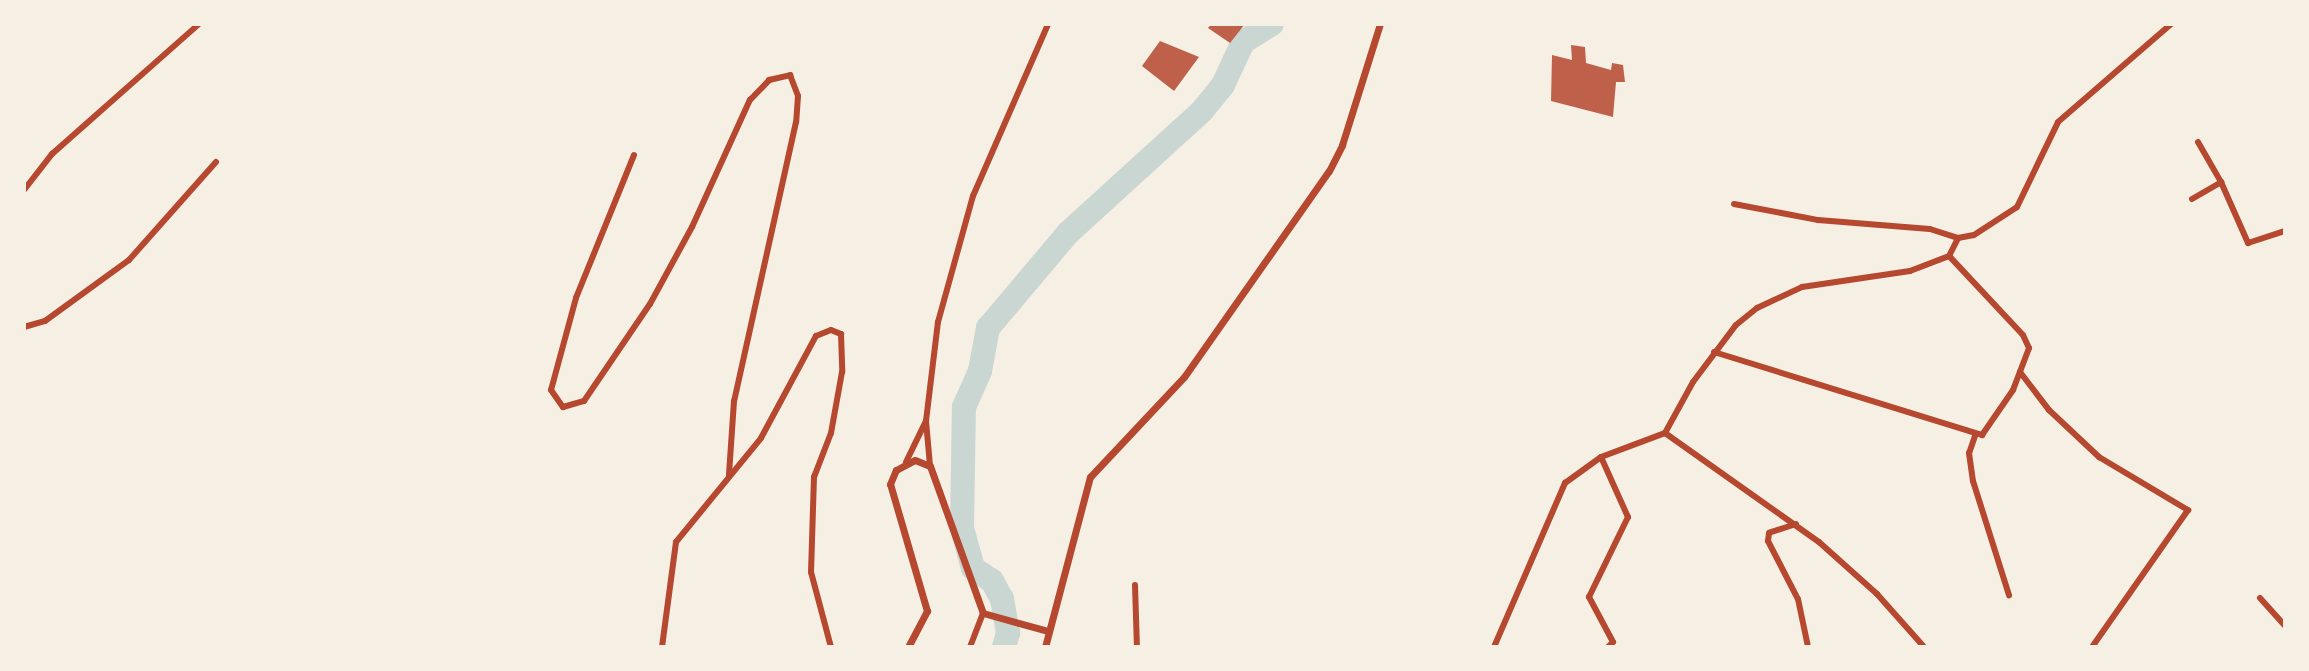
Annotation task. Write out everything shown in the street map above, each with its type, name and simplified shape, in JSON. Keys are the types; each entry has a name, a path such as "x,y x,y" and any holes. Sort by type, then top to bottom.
{"street":[{"path":"24,190 52,154 199,24"},
{"path":"970,647 986,615 930,466 926,421 938,322 973,196 1048,24"},
{"path":"1045,647 1076,542 1090,477 1184,377 1329,171 1380,24"},
{"path":"1734,204 1818,220 1930,229 1958,238 1974,235 2017,207 2058,122 2171,24"},
{"path":"634,155 576,298 551,390 563,407 584,401 650,304 692,227 750,100 769,80 790,75 798,96 796,122 734,401 729,475"},
{"path":"2198,142 2221,182 2248,243 2285,231"},
{"path":"24,327 45,321 129,260 216,162"},
{"path":"2192,199 2221,182"},
{"path":"1494,647 1565,483 1601,457 1665,433 1714,352 1757,308 1790,291 1823,281 1884,278 1949,256 1958,238"},
{"path":"1714,352 1840,388 1975,436 1991,429 2029,348 2023,335 1949,256"},
{"path":"662,647 676,542 761,438 816,336 831,330 841,334 842,372 831,433 814,477 812,509 813,592 831,647"},
{"path":"2020,372 2049,410 2099,457 2188,510 2092,647"},
{"path":"908,647 927,611 919,567 892,496 892,475 906,462 926,421"},
{"path":"1665,433 1796,524 1877,594 1924,647"},
{"path":"1975,436 1969,453 1973,481 2009,595"},
{"path":"1601,457 1628,517 1589,597 1613,642 1608,647"},
{"path":"906,462 919,460 930,466"},
{"path":"1796,524 1769,533 1768,541 1798,599 1808,647"},
{"path":"1135,585 1137,647"},
{"path":"2260,598 2285,626"},
{"path":"986,615 1048,631"}],"building":[{"path":"1211,24 1245,24 1230,43 1208,28"},
{"path":"1160,41 1199,57 1174,91 1142,66"},
{"path":"1571,45 1585,47 1586,63 1611,70 1612,63 1623,65 1625,82 1616,82 1613,117 1551,101 1552,55 1572,60"}],"waterway":[{"path":"1004,647 1008,633 1002,599 992,581 973,568 962,528 964,407 980,371 988,328 1068,233 1202,111 1223,85 1243,42 1272,24"}]}
